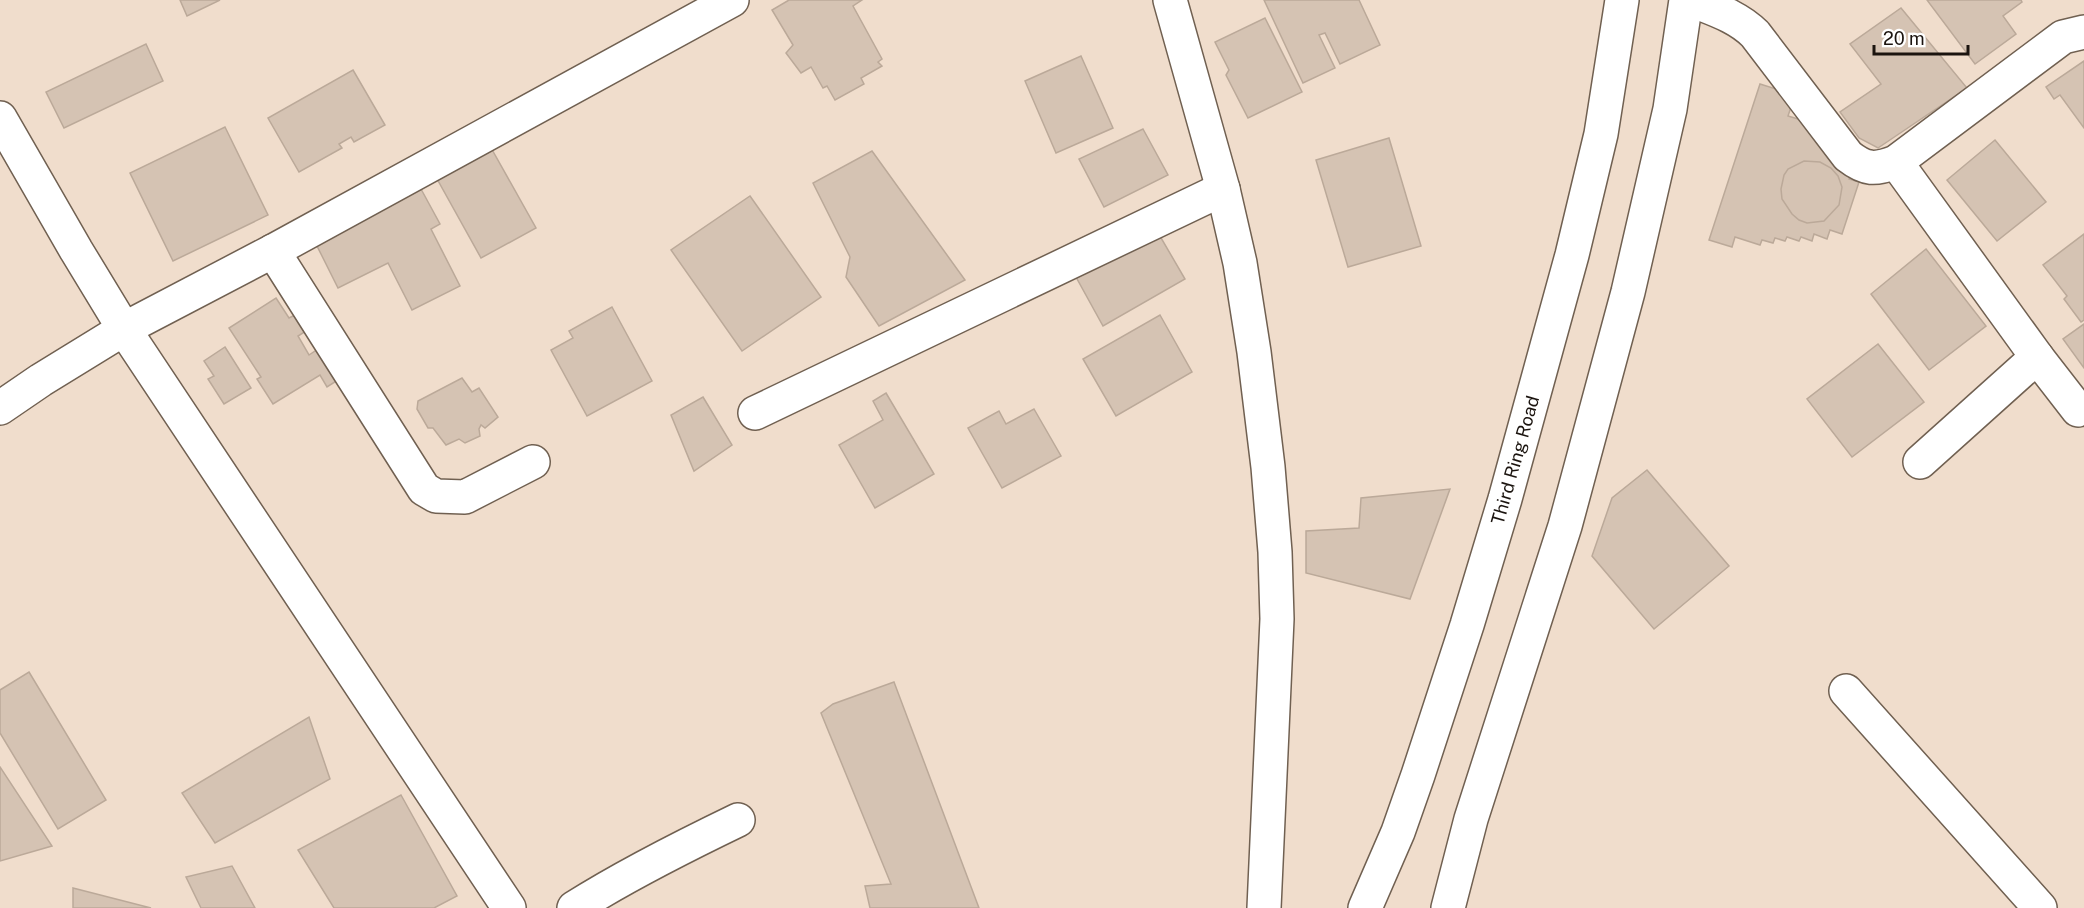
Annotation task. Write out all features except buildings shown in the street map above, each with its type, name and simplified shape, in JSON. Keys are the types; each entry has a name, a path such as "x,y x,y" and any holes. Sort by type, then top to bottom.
{"street":[{"path":"0,408 124,329 273,251 732,0"},
{"path":"1170,0 1223,189 1240,263 1268,467 1275,552 1277,619 1264,908"},
{"name":"Third Ring Road","path":"1365,908 1398,832 1418,775 1505,499 1572,255 1598,145 1622,0"},
{"path":"1448,908 1471,819 1565,526 1628,292 1671,109 1686,0"},
{"path":"1691,0 1737,19 1755,34 1848,156 1871,168 1880,168 1896,162 2063,38 2084,32"},
{"path":"0,118 124,329 509,908"},
{"path":"1896,162 2078,410"},
{"path":"755,413 1223,189"},
{"path":"273,251 424,489 436,496 465,497 533,462"},
{"path":"1920,462 2037,357"},
{"path":"1846,691 2040,908"},
{"path":"574,908 677,850 738,820"}]}
